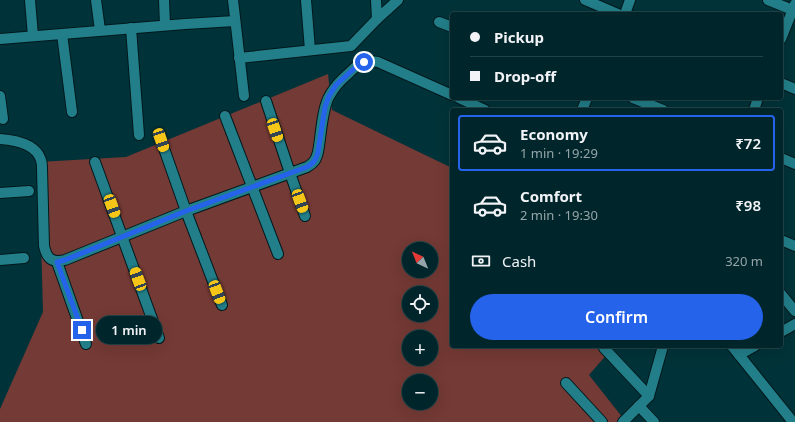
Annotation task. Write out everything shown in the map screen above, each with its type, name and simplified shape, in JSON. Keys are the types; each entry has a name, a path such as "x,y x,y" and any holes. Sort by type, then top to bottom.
{"street":[{"path":"30,0 33,36"},
{"path":"96,0 100,30"},
{"path":"164,0 165,25"},
{"path":"234,0 244,96"},
{"path":"306,0 310,50"},
{"path":"376,0 377,19"},
{"path":"239,58 351,46 398,0"},
{"path":"585,0 613,12"},
{"path":"626,12 630,0"},
{"path":"768,0 794,9 783,34"},
{"path":"0,39 165,25 235,21"},
{"path":"439,22 450,26"},
{"path":"131,28 139,135"},
{"path":"62,34 72,112"},
{"path":"0,139 11,140 29,146 41,159 44,246 46,253 51,259 57,262 186,211 312,164 316,159 318,152 325,107 329,96 336,85 358,65 364,62 370,60 378,62 450,94"},
{"path":"783,84 795,89"},
{"path":"0,96 2,119"},
{"path":"463,100 481,108"},
{"path":"638,100 658,108"},
{"path":"266,101 306,216"},
{"path":"225,116 278,254"},
{"path":"161,140 222,305"},
{"path":"783,159 795,164"},
{"path":"96,162 159,338"},
{"path":"0,192 29,191"},
{"path":"783,241 795,246"},
{"path":"0,260 24,258"},
{"path":"57,262 86,344"},
{"path":"783,296 795,311"},
{"path":"783,331 795,324"},
{"path":"604,348 649,396"},
{"path":"623,422 649,396 662,348"},
{"path":"734,348 793,422"},
{"path":"739,355 751,348"},
{"path":"566,383 602,422"},
{"path":"639,406 654,422"}],"shaded area":[{"path":"328,74 332,110 450,167 450,348 612,348 589,375 626,422 0,422 0,409 43,312 39,162 126,157"}],"route":[{"path":"82,330 57,262 186,211 312,164 316,159 318,152 325,107 329,96 336,85 358,65 364,62"}]}
